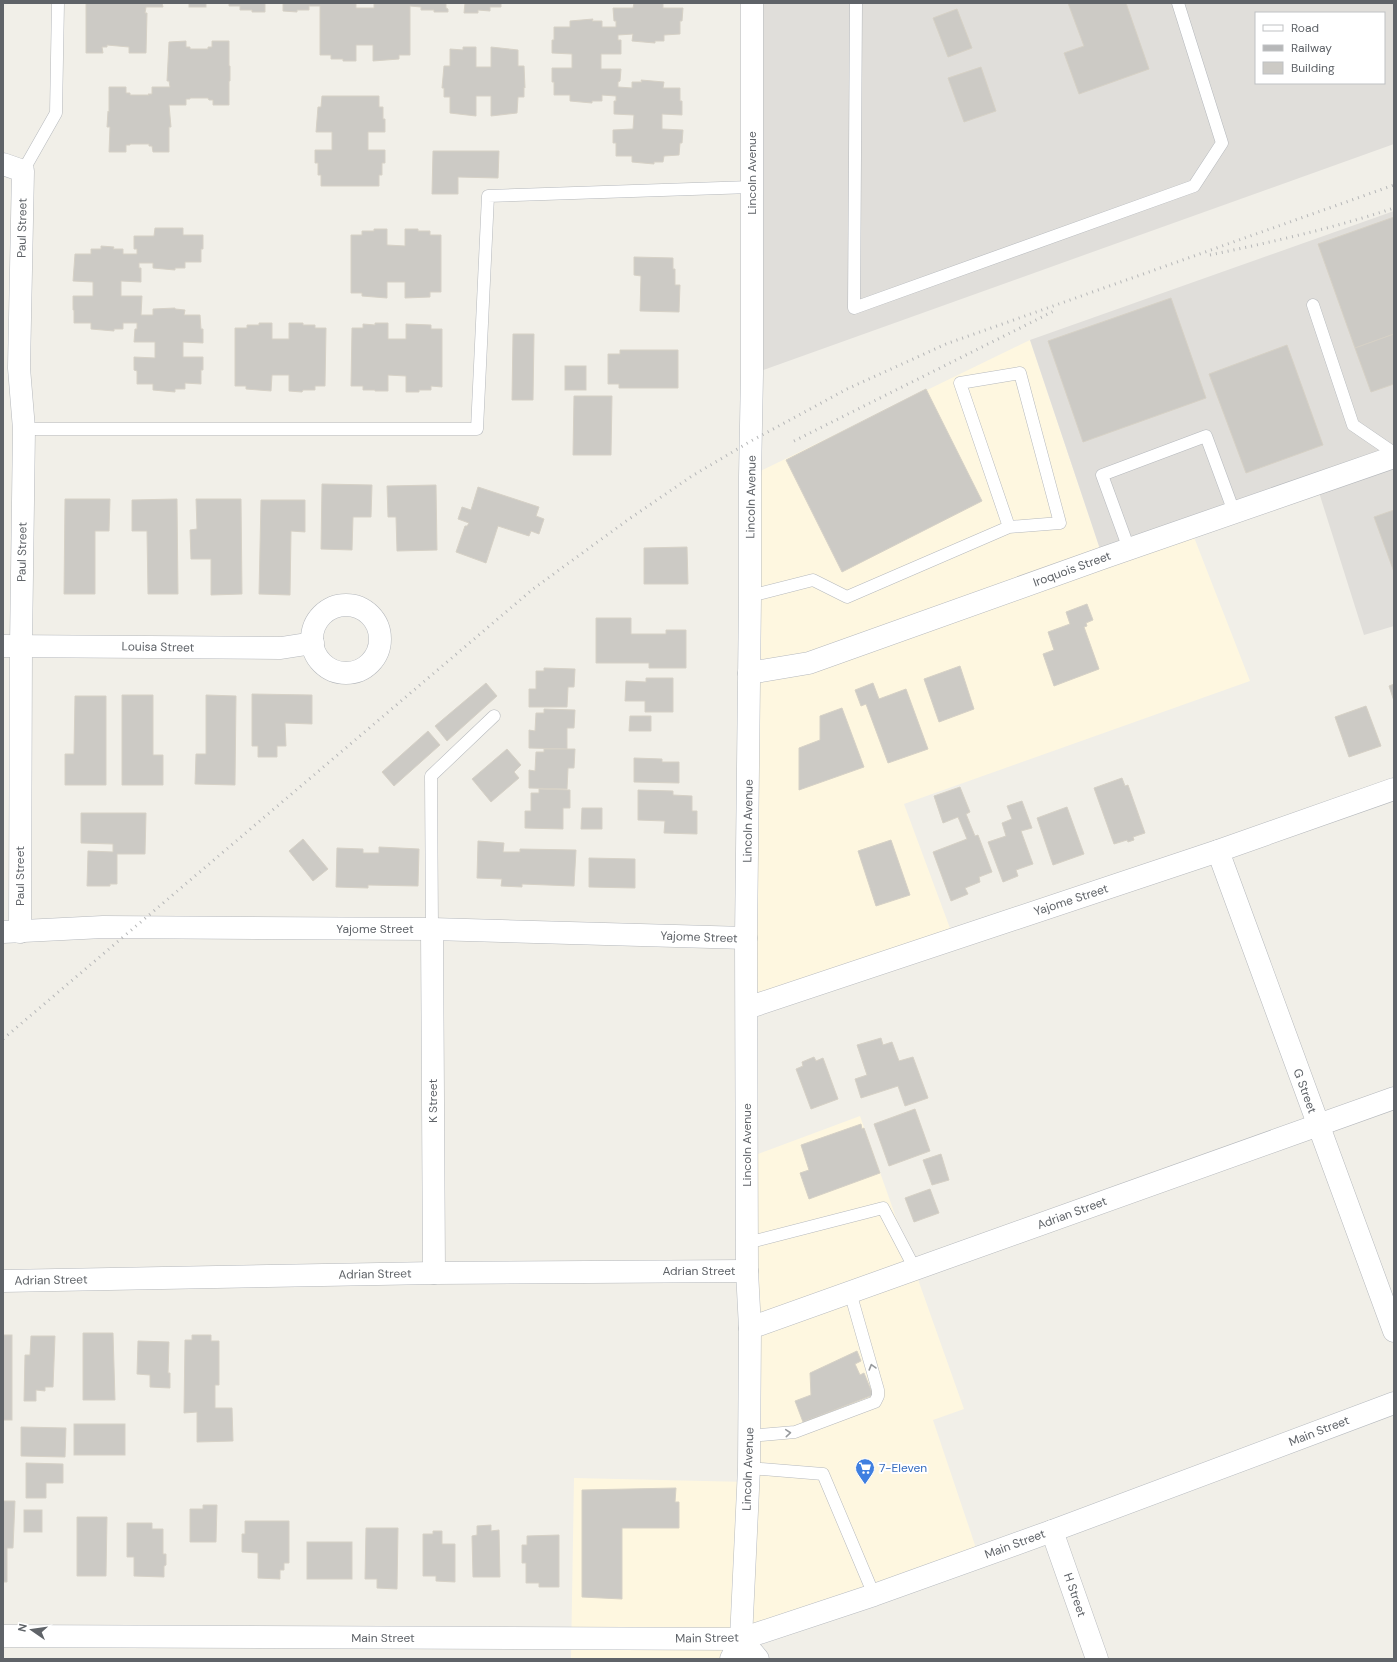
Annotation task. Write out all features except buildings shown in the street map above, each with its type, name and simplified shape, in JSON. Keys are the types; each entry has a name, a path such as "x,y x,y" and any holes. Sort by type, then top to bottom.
{"street":[{"name":"Lincoln Avenue","path":"731,1659 741,1639 749,1468 750,1328 747,1271 746,938 752,374 752,3"},
{"name":"Paul Street","path":"12,932 12,646 24,429 11,368 13,168"},
{"name":"Iroquois Street","path":"749,673 809,663 1234,512 1394,457"},
{"name":"Louisa Street","path":"12,646 280,648 313,643"},
{"name":"Yajome Street","path":"747,1008 1218,851 1394,789"},
{"name":"G Street","path":"1218,851 1394,1331"},
{"name":"Yajome Street","path":"12,932 103,927 432,929 746,938"},
{"name":"K Street","path":"432,929 434,1273"},
{"name":"Adrian Street","path":"750,1328 1394,1098"},
{"name":"Adrian Street","path":"3,1281 434,1273 747,1271"},
{"name":"Main Street","path":"3,1636 741,1639 874,1596 1394,1403"},
{"name":"H Street","path":"1052,1531 1097,1659"},
{"path":"741,1639 758,1659"}],"lane":[{"path":"13,168 56,113 58,3"},
{"path":"856,3 854,308 1194,186 1222,143 1178,3"},
{"path":"24,429 477,429 488,196 751,187"},
{"path":"1313,305 1353,425 1394,453"},
{"path":"750,596 813,580 847,597 1009,527 1060,523 1020,373 960,383 1009,527"},
{"path":"1129,549 1102,475 1206,436 1234,512"},
{"path":"432,929 431,776 494,716"},
{"path":"748,1243 883,1208 915,1269"},
{"path":"749,1436 796,1432 875,1402 878,1396 878,1390 850,1292"},
{"path":"749,1468 823,1474 874,1596"}],"shaded area":[{"path":"752,3 1394,3 1394,144 752,374"},
{"path":"1394,211 1394,626 1364,635 1316,483 1103,558 1030,340"},
{"path":"1030,340 1103,558 1190,527 1250,681 904,804 954,939 747,1008 750,476"},
{"path":"860,1116 964,1409 933,1420 979,1557 741,1639 731,1659 571,1659 574,1478 748,1482 747,1158"}],"railway":[{"path":"3,1039 533,589 629,519 692,476 751,441 847,389 946,344 1394,185"},
{"path":"1210,255 1303,234 1394,208"},
{"path":"794,441 1054,311"}],"place":[{"name":"7-Eleven","path":"865,1485"}]}
